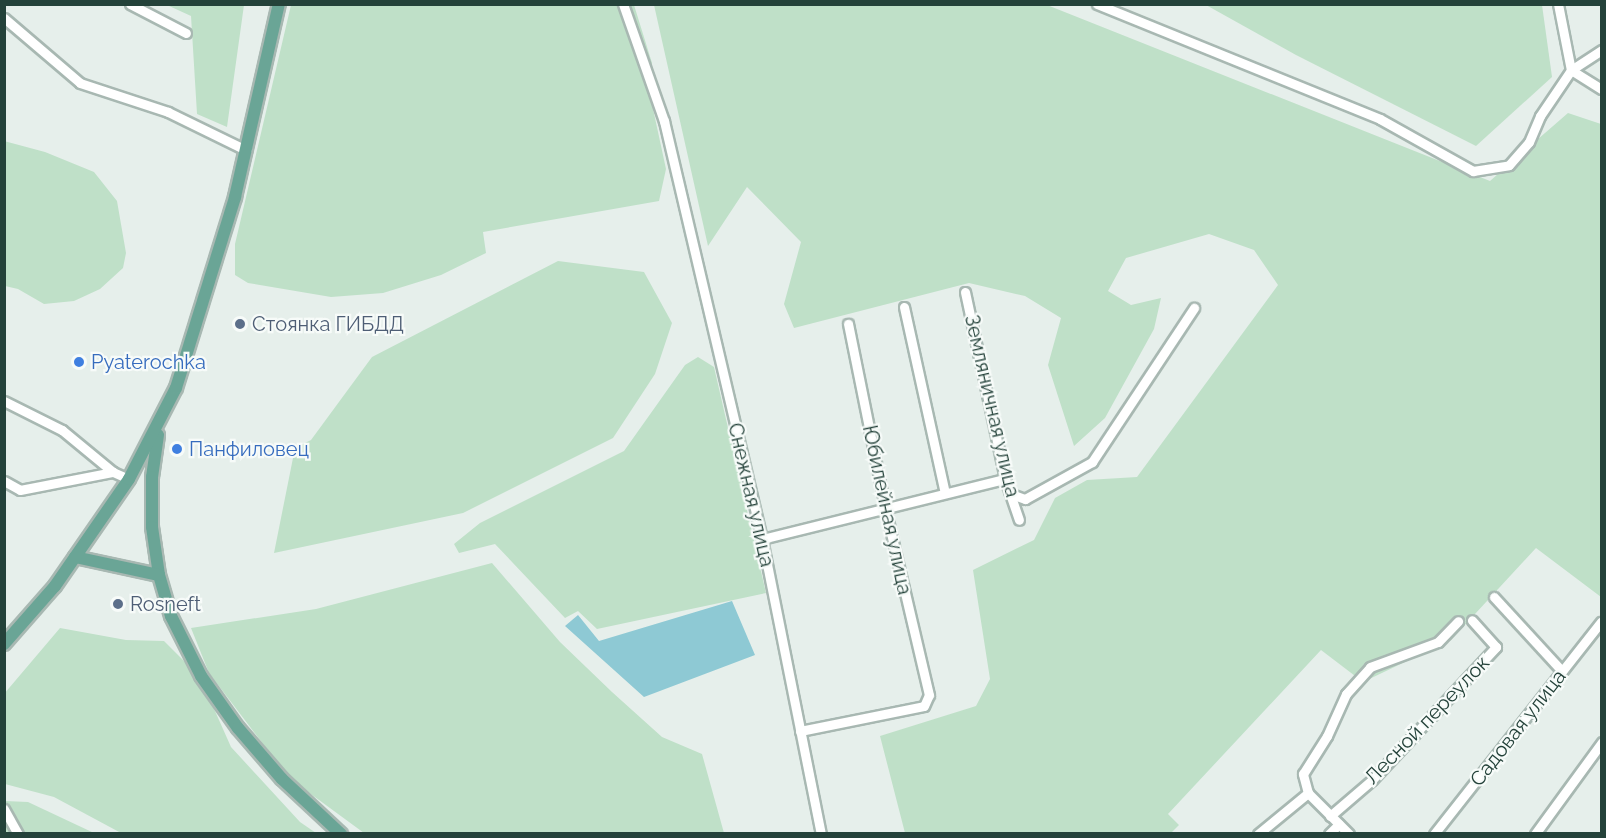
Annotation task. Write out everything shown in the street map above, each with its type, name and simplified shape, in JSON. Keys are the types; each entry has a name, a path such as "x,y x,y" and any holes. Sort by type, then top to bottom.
{"main road":[{"path":"4,644 75,557 129,479 161,419 194,340 246,150 279,4"},
{"path":"161,419 151,502 159,574 171,616 201,676 282,779 341,834"},
{"path":"75,557 159,574"}],"street":[{"path":"130,4 186,33"},
{"name":"Снежная улица","path":"623,4 654,86 762,539 821,834"},
{"path":"1097,4 1380,119 1473,171 1509,165 1529,142 1540,116 1570,70 1602,50"},
{"path":"1558,4 1570,70 1602,89"},
{"path":"4,18 80,83 168,112 246,150"},
{"name":"Земляничная улица","path":"965,292 1005,479 1020,520"},
{"path":"904,307 945,493"},
{"path":"1011,494 1025,499 1092,462 1194,308"},
{"name":"Юбилейная улица","path":"800,731 924,706 930,695 885,507 848,324"},
{"path":"4,401 62,430 113,472 129,479"},
{"path":"4,481 20,490 113,472"},
{"path":"762,539 1005,479"},
{"path":"1494,597 1562,671"},
{"name":"Лесной переулок","path":"1330,816 1372,780 1496,647 1472,620"},
{"path":"1349,834 1308,792 1303,774 1327,736 1346,694 1370,667 1438,642 1458,621"},
{"name":"Садовая улица","path":"1434,834 1601,622"},
{"path":"1535,834 1602,742"},
{"path":"1258,834 1308,792"},
{"path":"4,809 18,834"},
{"path":"1329,834 1339,824"}],"green space":[{"path":"167,5 244,5 227,127 197,114 191,16"},
{"path":"291,5 634,5 652,63 647,81 666,169 659,201 483,232 486,253 441,275 383,293 331,297 248,283 235,275 235,244"},
{"path":"654,5 1047,5 1490,181 1568,113 1601,124 1601,597 1536,548 1451,640 1363,682 1321,650 1168,814 1179,825 1171,833 905,833 880,736 976,706 990,679 973,570 1034,540 1055,498 1087,480 1137,477 1278,285 1254,250 1209,234 1126,258 1108,291 1131,305 1161,298 1154,329 1105,418 1074,446 1048,365 1061,318 1025,296 969,283 794,328 784,304 801,242 747,187 708,246"},
{"path":"1206,5 1542,5 1552,77 1476,146 1296,55"},
{"path":"4,141 45,152 94,172 117,201 126,253 123,268 100,289 74,301 44,304 18,289 5,286"},
{"path":"558,261 644,272 672,323 655,374 613,438 463,513 274,553 295,448 311,440 372,357"},
{"path":"698,357 714,367 766,593 597,629 578,611 565,618 495,544 459,553 454,544 480,523 624,451 685,365"},
{"path":"492,563 560,642 612,692 662,737 702,754 724,833 364,833 289,778 209,673 191,628 316,609"},
{"path":"60,628 126,640 164,641 187,664 211,702 231,747 300,822 316,833 121,833 54,797 5,784 4,694"},
{"path":"5,801 28,802 94,833 5,834"}],"water":[{"path":"732,601 755,655 644,697 565,626 578,615 599,641"}],"place":[{"name":"Стоянка ГИБДД","path":"240,324"},
{"name":"Pyaterochka","path":"79,362"},
{"name":"Панфиловец","path":"177,449"},
{"name":"Rosneft","path":"118,604"}]}
